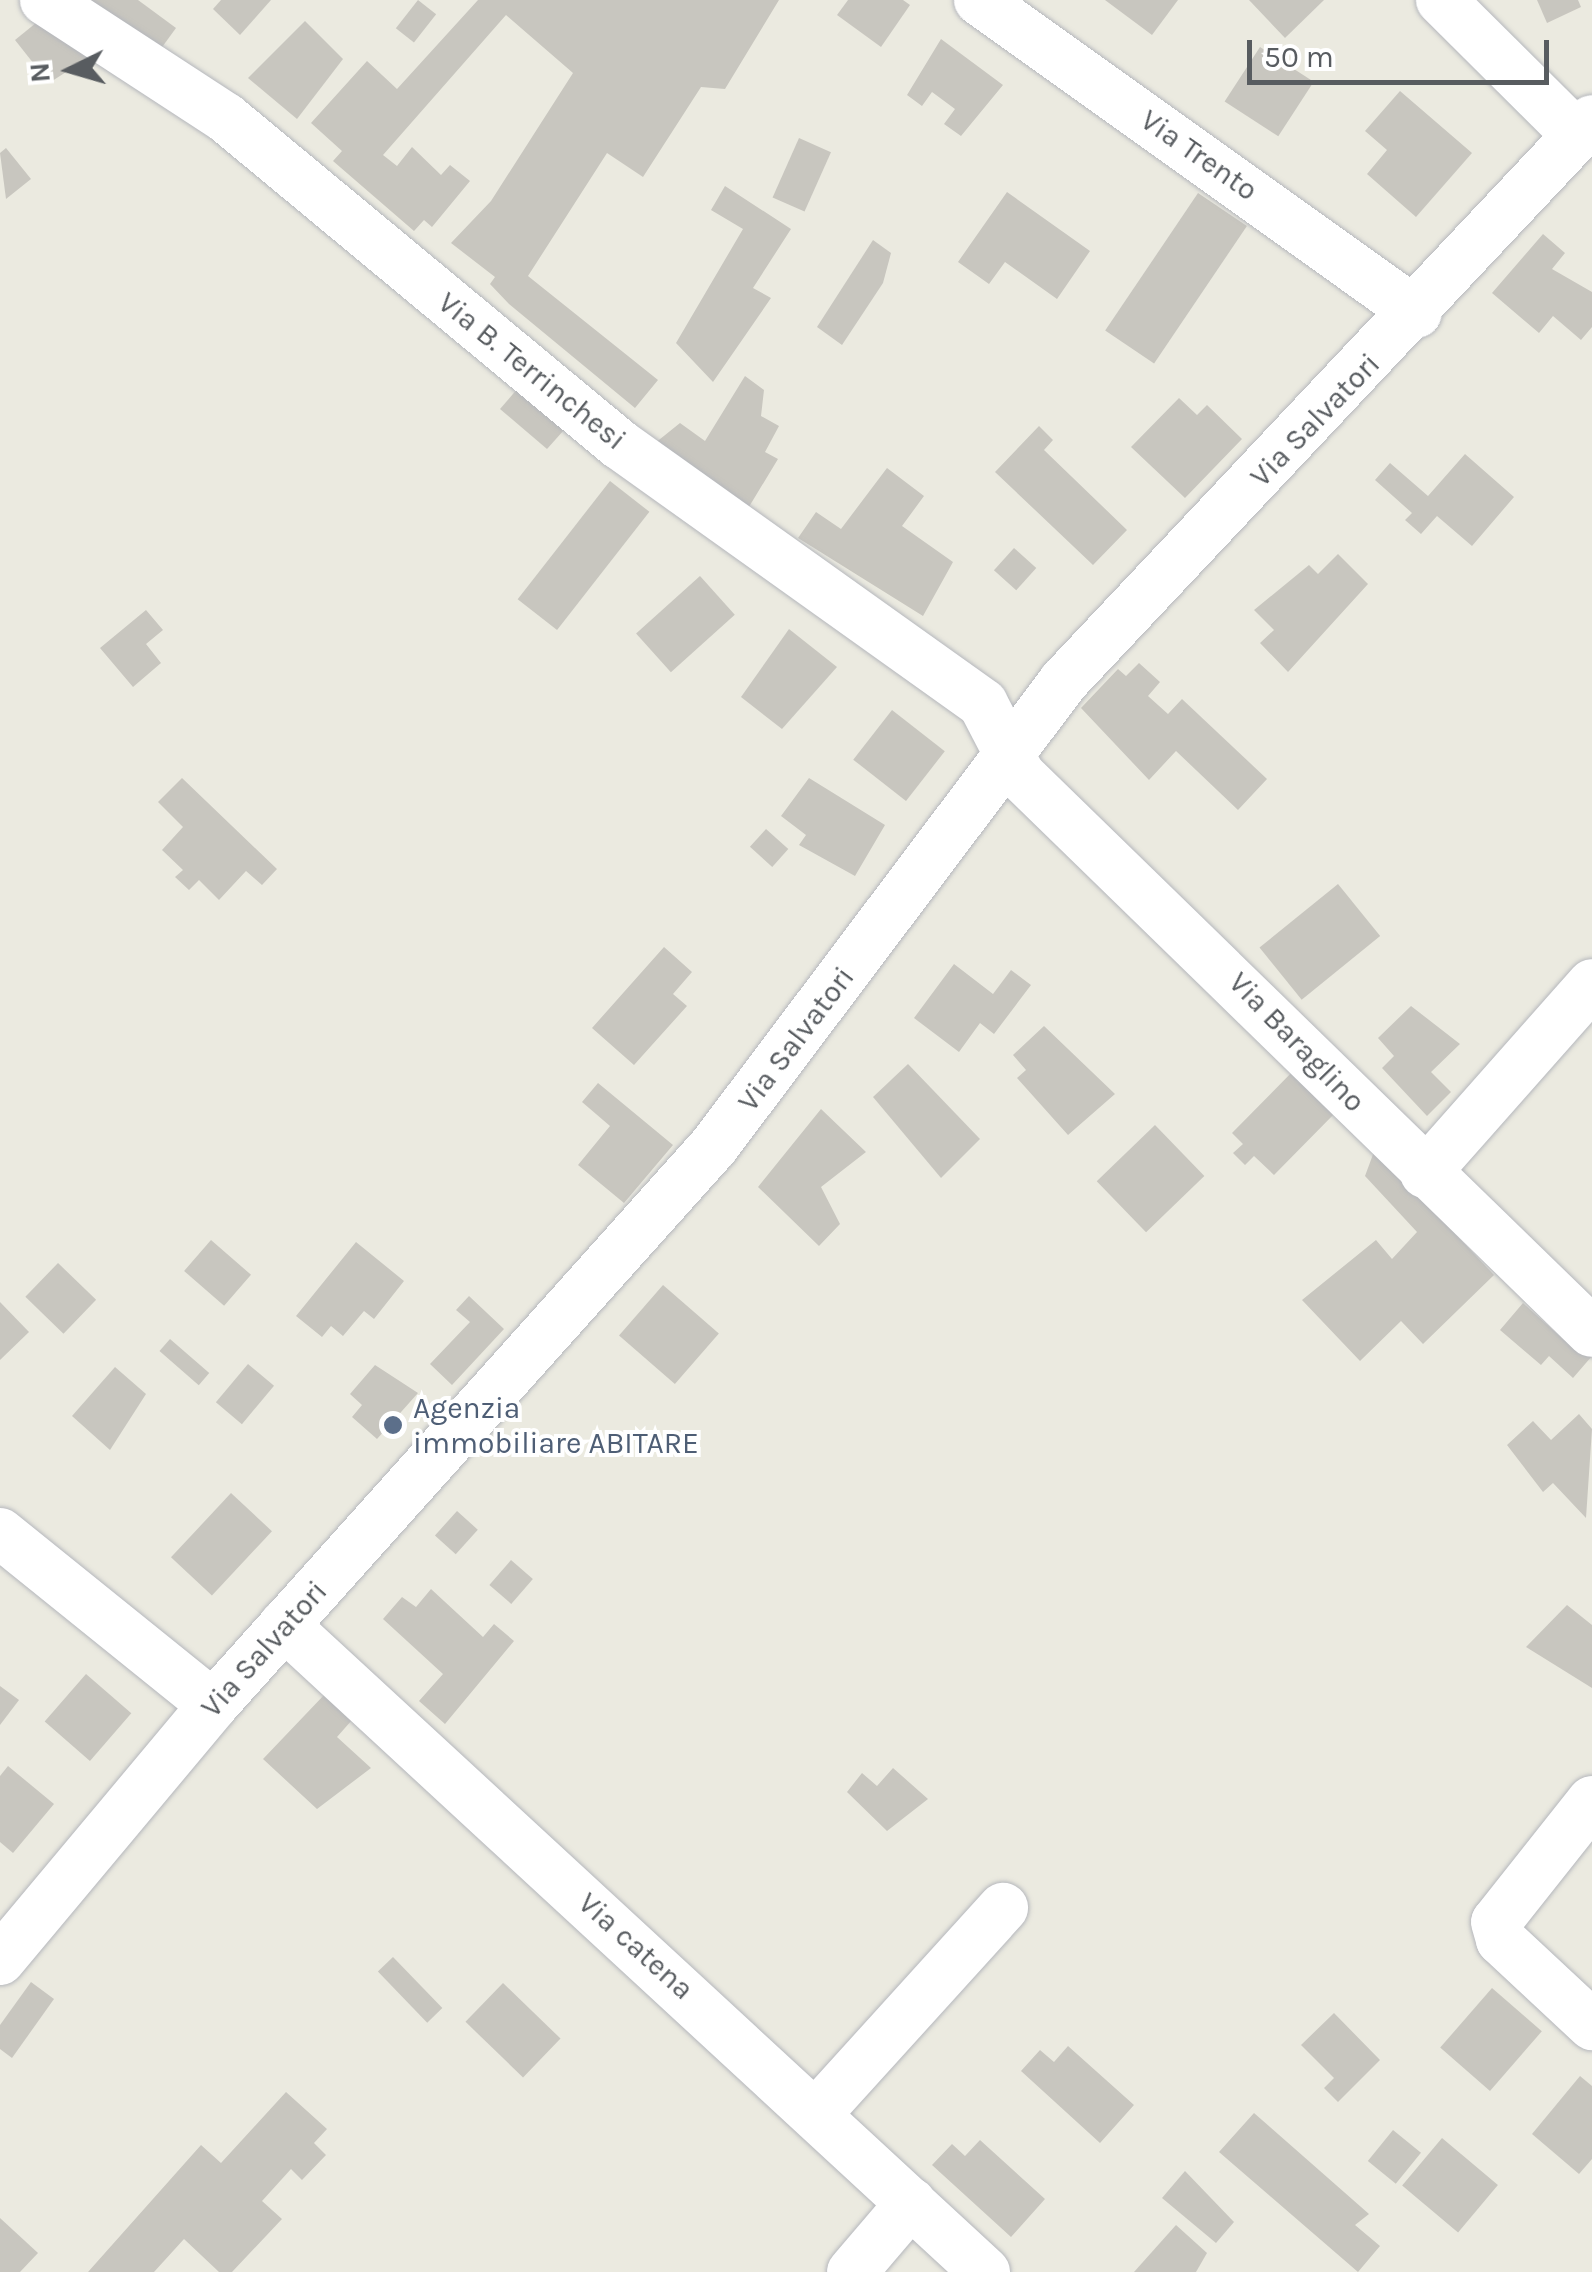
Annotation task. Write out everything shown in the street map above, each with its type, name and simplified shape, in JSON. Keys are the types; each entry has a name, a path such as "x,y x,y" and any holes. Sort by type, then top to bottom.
{"street":[{"name":"Via B. Terrinchesi","path":"45,0 226,118 619,444 983,704 1006,750"},
{"name":"Via Trento","path":"979,0 1418,314"},
{"path":"1441,0 1585,128"},
{"name":"Via Salvatori","path":"0,1960 284,1625 714,1146 1006,750 1418,314 1585,128"},
{"name":"Via Baraglino","path":"1006,750 1020,775 1210,950 1424,1173 1592,1332"},
{"path":"1424,1173 1592,984"},
{"path":"0,1533 213,1706"},
{"name":"Via catena","path":"284,1625 985,2272"},
{"path":"1592,1800 1496,1922 1501,1940 1592,2026"},
{"path":"817,2114 1003,1908"},
{"path":"852,2272 912,2203"}],"building":[{"path":"58,0 138,0 176,28 152,61"},
{"path":"221,0 271,0 240,35 213,9"},
{"path":"418,0 436,14 414,43 396,28"},
{"path":"478,0 779,0 725,89 701,87 643,177 607,153 528,276 658,380 635,408 509,304 490,284 495,277 451,243 491,201 573,73 506,15 383,155 397,166 412,147 441,175 450,165 470,181 432,227 424,220 414,231 333,161 342,151 311,123 367,61 397,89"},
{"path":"848,0 903,0 910,5 881,47 837,15"},
{"path":"1105,0 1178,0 1152,35"},
{"path":"1249,0 1324,0 1285,38"},
{"path":"1537,0 1578,0 1581,7 1547,23"},
{"path":"47,14 91,56 49,83 15,40"},
{"path":"305,21 343,59 297,119 248,78"},
{"path":"941,39 1003,85 961,136 944,124 955,109 932,92 922,106 907,95"},
{"path":"1260,47 1314,82 1278,136 1225,102"},
{"path":"1400,91 1472,153 1416,217 1367,174 1387,150 1365,131"},
{"path":"799,138 831,152 805,212 773,197"},
{"path":"6,148 31,179 6,199 0,153"},
{"path":"725,186 791,229 753,288 771,298 713,382 676,343 743,229 711,210"},
{"path":"1007,192 1090,251 1057,299 1005,262 989,284 958,262"},
{"path":"1198,193 1247,226 1154,364 1105,331"},
{"path":"1543,234 1565,253 1552,269 1592,292 1592,327 1581,340 1553,316 1539,333 1492,293"},
{"path":"873,240 891,253 883,283 842,345 817,327"},
{"path":"745,376 764,390 761,416 779,426 765,452 778,459 741,520 644,452 680,423 705,441"},
{"path":"525,380 564,430 547,449 500,409"},
{"path":"1179,398 1197,415 1207,405 1242,439 1185,498 1131,447"},
{"path":"1039,426 1053,440 1044,450 1127,530 1093,565 995,472"},
{"path":"1465,454 1514,497 1472,546 1437,516 1421,534 1405,520 1412,513 1375,480 1390,463 1428,496"},
{"path":"887,468 924,496 902,526 953,562 923,616 798,538 816,512 841,529"},
{"path":"610,481 649,512 557,630 518,599"},
{"path":"1014,548 1036,568 1016,590 994,570"},
{"path":"1338,554 1368,584 1288,672 1260,643 1274,630 1254,610 1309,565 1318,574"},
{"path":"700,576 735,615 671,672 636,634"},
{"path":"146,610 163,630 146,644 161,663 133,687 100,648"},
{"path":"789,629 837,667 782,729 741,697"},
{"path":"1139,663 1160,682 1148,696 1168,714 1182,699 1267,779 1238,810 1176,751 1149,780 1081,708 1118,669 1126,676"},
{"path":"892,710 945,751 906,801 853,760"},
{"path":"182,778 277,869 262,885 246,871 219,900 199,880 189,890 175,877 183,870 162,850 183,827 158,802"},
{"path":"809,778 885,825 855,876 799,845 806,835 781,816"},
{"path":"766,829 788,849 772,867 750,847"},
{"path":"1338,884 1380,936 1302,1000 1260,948"},
{"path":"664,947 692,972 673,994 687,1006 634,1065 592,1028"},
{"path":"954,964 993,994 1011,970 1031,985 994,1034 980,1023 959,1052 914,1018"},
{"path":"1411,1006 1460,1044 1431,1072 1451,1092 1427,1116 1382,1068 1394,1056 1378,1038"},
{"path":"1044,1026 1115,1094 1068,1135 1017,1078 1026,1070 1013,1055"},
{"path":"908,1064 980,1139 941,1178 873,1097"},
{"path":"1297,1067 1339,1109 1274,1175 1254,1156 1245,1165 1233,1153 1243,1144 1232,1133"},
{"path":"598,1083 673,1145 624,1203 578,1165 610,1126 582,1102"},
{"path":"821,1109 866,1152 821,1187 840,1224 819,1246 758,1187"},
{"path":"1155,1125 1204,1176 1146,1232 1097,1181"},
{"path":"1375,1149 1494,1275 1423,1344 1401,1321 1360,1361 1302,1300 1376,1240 1392,1259 1417,1232 1365,1176"},
{"path":"211,1240 251,1275 224,1306 184,1271"},
{"path":"356,1242 404,1281 374,1319 364,1311 343,1336 331,1326 322,1337 296,1316"},
{"path":"58,1263 96,1300 63,1334 25,1297"},
{"path":"663,1285 719,1334 675,1384 619,1336"},
{"path":"469,1296 504,1329 452,1385 430,1364 470,1322 456,1310"},
{"path":"0,1302 29,1332 0,1360"},
{"path":"1523,1303 1564,1340 1572,1331 1592,1356 1573,1378 1549,1356 1541,1365 1500,1330"},
{"path":"170,1339 209,1373 199,1385 160,1351"},
{"path":"248,1364 274,1386 242,1424 216,1402"},
{"path":"375,1365 418,1393 377,1439 352,1417 362,1405 350,1394"},
{"path":"115,1367 146,1394 110,1450 72,1416"},
{"path":"1579,1414 1592,1429 1586,1518 1553,1483 1543,1492 1507,1445 1533,1421 1551,1440"},
{"path":"231,1493 272,1531 212,1596 171,1557"},
{"path":"457,1511 478,1530 456,1554 435,1536"},
{"path":"511,1560 533,1579 511,1604 489,1585"},
{"path":"431,1589 483,1637 494,1624 514,1641 445,1724 419,1701 443,1674 383,1619 402,1597 416,1607"},
{"path":"1567,1605 1592,1625 1592,1688 1526,1647"},
{"path":"86,1674 131,1713 90,1761 45,1722"},
{"path":"0,1686 19,1700 0,1725"},
{"path":"325,1694 352,1720 337,1737 371,1768 317,1809 263,1759"},
{"path":"8,1766 54,1804 13,1853 0,1842 0,1776"},
{"path":"893,1768 928,1799 887,1831 847,1792 862,1773 877,1786"},
{"path":"393,1957 442,2008 427,2023 378,1972"},
{"path":"31,1982 54,1999 12,2058 0,2049 0,2025"},
{"path":"503,1983 561,2039 523,2077 465,2022"},
{"path":"1492,1988 1542,2031 1490,2091 1440,2048"},
{"path":"1334,2013 1380,2060 1338,2102 1324,2088 1334,2078 1301,2045"},
{"path":"1068,2046 1134,2105 1100,2143 1021,2071 1040,2050 1054,2062"},
{"path":"1580,2076 1592,2086 1592,2159 1579,2174 1532,2134"},
{"path":"286,2092 327,2129 314,2143 326,2155 302,2180 291,2169 262,2201 282,2219 232,2272 219,2272 184,2239 154,2272 88,2272 201,2145 221,2163"},
{"path":"1254,2113 1369,2214 1355,2225 1380,2246 1358,2272 1219,2152"},
{"path":"1393,2130 1421,2153 1396,2184 1368,2161"},
{"path":"1442,2138 1498,2185 1458,2232 1402,2185"},
{"path":"980,2140 1045,2199 1011,2237 932,2165 952,2144 965,2156"},
{"path":"1185,2171 1234,2222 1216,2243 1162,2198"},
{"path":"0,2218 38,2253 20,2272 0,2272"},
{"path":"1176,2225 1207,2253 1196,2272 1134,2272"}],"place":[{"name":"Agenzia immobiliare ABITARE","path":"393,1425"}]}
